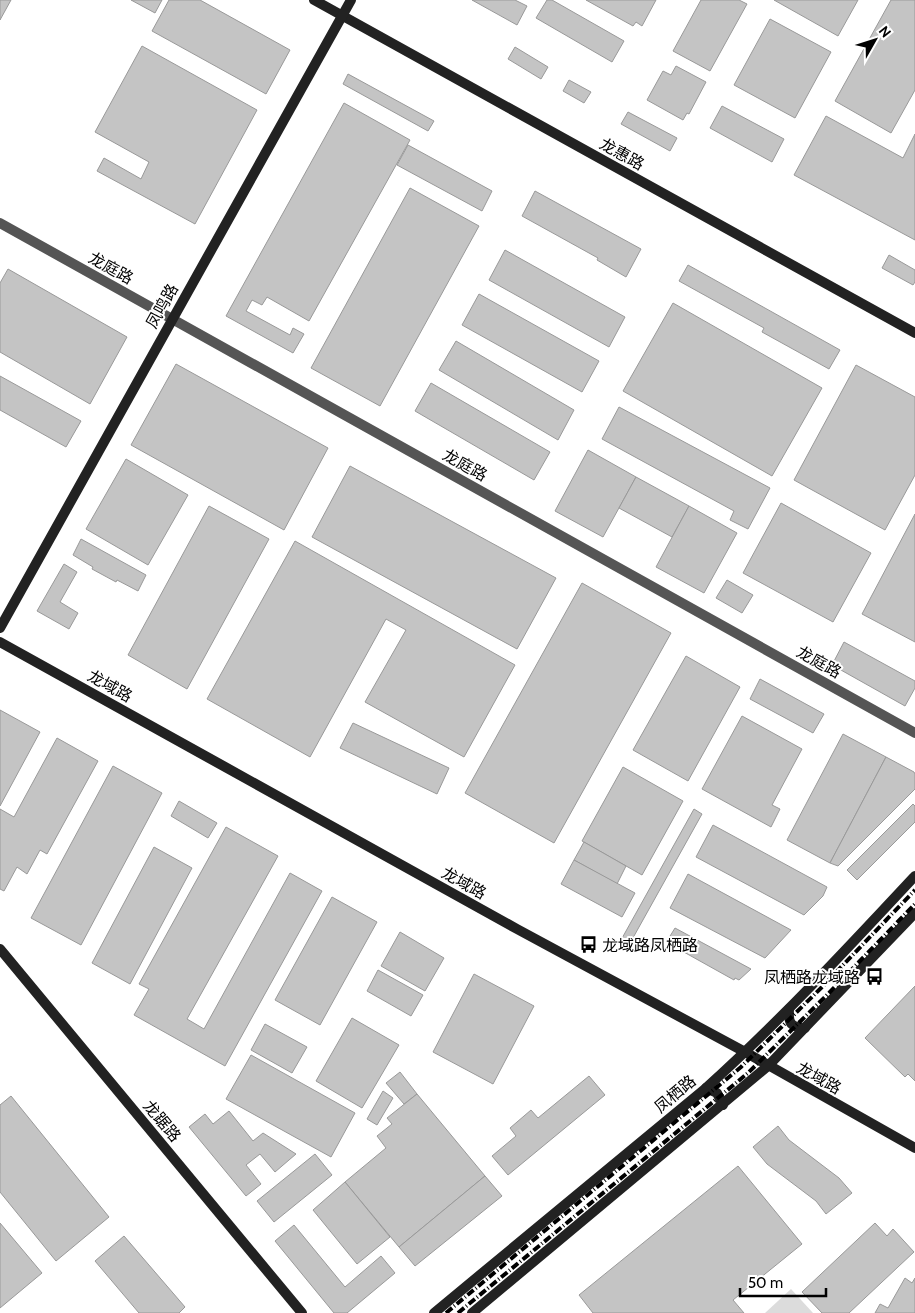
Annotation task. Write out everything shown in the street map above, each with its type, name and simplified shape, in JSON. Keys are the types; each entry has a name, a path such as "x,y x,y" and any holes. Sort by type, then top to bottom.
{"street":[{"name":"龙惠路","path":"314,0 915,333"},
{"name":"凤鸣路","path":"0,628 351,0"},
{"name":"龙庭路","path":"0,224 915,733"},
{"name":"龙域路","path":"0,642 517,929 745,1052 915,1148"},
{"name":"凤栖路","path":"434,1313 706,1088 789,1010 915,876"},
{"path":"472,1313 768,1066 915,913"},
{"name":"龙踞路","path":"0,949 302,1313"},
{"path":"789,1010 791,1024 796,1028 805,1028"},
{"path":"706,1088 717,1094 722,1105"}],"shaded area":[{"path":"791,1289 813,1313 765,1313"}],"building":[{"path":"0,0 11,0 0,20"},
{"path":"131,0 162,0 155,13"},
{"path":"169,0 200,0 290,50 266,94 152,31"},
{"path":"472,0 515,0 527,6 517,25"},
{"path":"547,0 552,0 624,41 612,62 536,18"},
{"path":"586,0 656,0 642,26 636,22 633,26"},
{"path":"701,0 739,0 747,4 710,71 673,51"},
{"path":"774,0 858,0 838,36"},
{"path":"891,0 915,0 915,90 891,133 835,101"},
{"path":"770,19 831,52 795,118 734,85"},
{"path":"142,46 257,110 195,224 97,171 104,158 141,179 149,162 95,132"},
{"path":"515,47 548,67 541,79 508,59"},
{"path":"676,66 706,82 689,114 687,113 683,120 647,100 663,71 671,75"},
{"path":"348,74 434,121 428,131 343,84"},
{"path":"569,80 591,92 584,103 563,91"},
{"path":"344,103 410,140 309,321 267,297 262,305 252,300 246,311 290,335 293,328 304,334 293,353 226,316"},
{"path":"722,106 784,139 772,162 710,128"},
{"path":"628,112 677,138 670,151 621,124"},
{"path":"826,116 903,158 915,134 915,240 794,175"},
{"path":"408,145 492,191 482,211 397,165"},
{"path":"410,188 479,226 380,406 311,368"},
{"path":"535,191 641,249 626,277 597,260 598,258 522,216"},
{"path":"505,250 625,317 609,347 489,280"},
{"path":"889,255 915,270 915,282 913,285 882,268"},
{"path":"688,265 840,350 829,369 762,332 764,328 679,281"},
{"path":"8,269 127,337 90,404 0,352 0,283"},
{"path":"479,294 599,361 582,392 462,325"},
{"path":"673,303 822,388 772,476 623,391"},
{"path":"456,341 574,410 558,440 439,370"},
{"path":"176,364 328,448 284,530 131,445"},
{"path":"856,365 915,397 915,475 885,530 794,480"},
{"path":"0,376 81,421 66,447 0,410"},
{"path":"431,383 550,452 534,480 415,411"},
{"path":"619,407 770,488 748,529 730,520 734,511 602,439"},
{"path":"588,450 636,477 603,537 555,511"},
{"path":"126,459 188,495 148,565 86,529"},
{"path":"350,466 556,578 517,649 312,537"},
{"path":"636,477 689,506 672,537 619,508"},
{"path":"781,503 871,553 833,622 743,573"},
{"path":"209,506 269,539 187,689 128,655"},
{"path":"689,506 737,533 704,593 656,567"},
{"path":"915,514 915,642 862,614"},
{"path":"81,539 146,575 138,591 92,569 93,567 73,555"},
{"path":"295,541 515,665 464,757 365,702 406,630 386,619 310,757 207,699"},
{"path":"64,564 77,572 60,602 78,613 69,629 37,611"},
{"path":"727,580 753,595 742,613 716,598"},
{"path":"582,583 671,633 554,843 465,793"},
{"path":"844,642 915,681 915,688 905,706 832,665"},
{"path":"686,656 740,687 688,781 633,750"},
{"path":"760,679 824,714 813,733 750,699"},
{"path":"0,710 40,732 0,806"},
{"path":"742,716 802,749 772,805 780,809 771,827 702,789"},
{"path":"353,723 449,768 437,794 340,748"},
{"path":"843,734 886,757 830,863 787,840"},
{"path":"57,738 98,761 47,854 40,850 27,874 17,867 4,891 0,889 0,809 14,817"},
{"path":"886,757 914,772 915,789 838,866 830,863"},
{"path":"113,766 162,793 81,945 31,918"},
{"path":"623,767 683,801 642,875 582,841"},
{"path":"179,801 217,823 208,838 171,816"},
{"path":"913,804 915,806 915,822 857,880 847,870"},
{"path":"694,809 702,814 629,945 621,940"},
{"path":"713,825 827,887 823,896 804,915 696,857"},
{"path":"226,827 278,856 187,1019 204,1029 290,873 322,891 225,1066 134,1015 149,989 139,984"},
{"path":"584,842 626,866 617,884 574,860"},
{"path":"154,847 192,868 130,984 92,963"},
{"path":"574,860 635,893 622,917 561,884"},
{"path":"688,874 791,930 765,958 670,908"},
{"path":"332,897 377,922 320,1025 275,1000"},
{"path":"675,928 751,969 739,980 735,978 734,980 667,941"},
{"path":"400,932 444,958 425,991 381,966"},
{"path":"378,970 423,995 411,1016 367,991"},
{"path":"474,974 534,1006 493,1084 433,1052"},
{"path":"915,986 915,1081 908,1074 905,1077 865,1038"},
{"path":"352,1018 399,1045 362,1108 316,1081"},
{"path":"265,1024 307,1047 292,1073 251,1050"},
{"path":"251,1055 355,1113 331,1157 226,1099"},
{"path":"400,1072 417,1094 404,1104 386,1083"},
{"path":"589,1076 605,1095 508,1175 492,1156 516,1136 510,1128 531,1110 538,1118"},
{"path":"383,1091 393,1098 377,1125 367,1119"},
{"path":"417,1094 485,1176 399,1247 345,1182 386,1148 377,1136 392,1124 387,1118"},
{"path":"11,1096 109,1217 56,1261 0,1192 0,1105"},
{"path":"229,1111 253,1141 263,1133 296,1154 275,1172 260,1154 246,1165 261,1184 246,1196 189,1127 205,1114 213,1124"},
{"path":"778,1126 789,1140 839,1178 852,1193 826,1214 816,1201 767,1164 753,1147"},
{"path":"315,1154 332,1175 274,1222 257,1201"},
{"path":"738,1166 802,1244 733,1300 744,1313 593,1313 579,1295"},
{"path":"485,1176 502,1196 415,1266 399,1247"},
{"path":"345,1182 390,1237 357,1264 313,1210"},
{"path":"0,1223 42,1273 0,1308"},
{"path":"875,1223 887,1236 893,1229 914,1252 849,1313 822,1313 802,1292"},
{"path":"294,1225 345,1287 381,1256 395,1273 347,1313 334,1313 275,1241"},
{"path":"124,1236 185,1307 179,1313 139,1313 95,1261"},
{"path":"905,1278 912,1283 915,1278 915,1313 875,1313 880,1304 888,1308"}],"railway":[{"path":"446,1313 741,1067 822,987 915,890"},
{"path":"458,1313 748,1073 915,904"}],"place":[{"name":"龙域路凤栖路","path":"588,945"},
{"name":"凤栖路龙域路","path":"874,977"}]}
